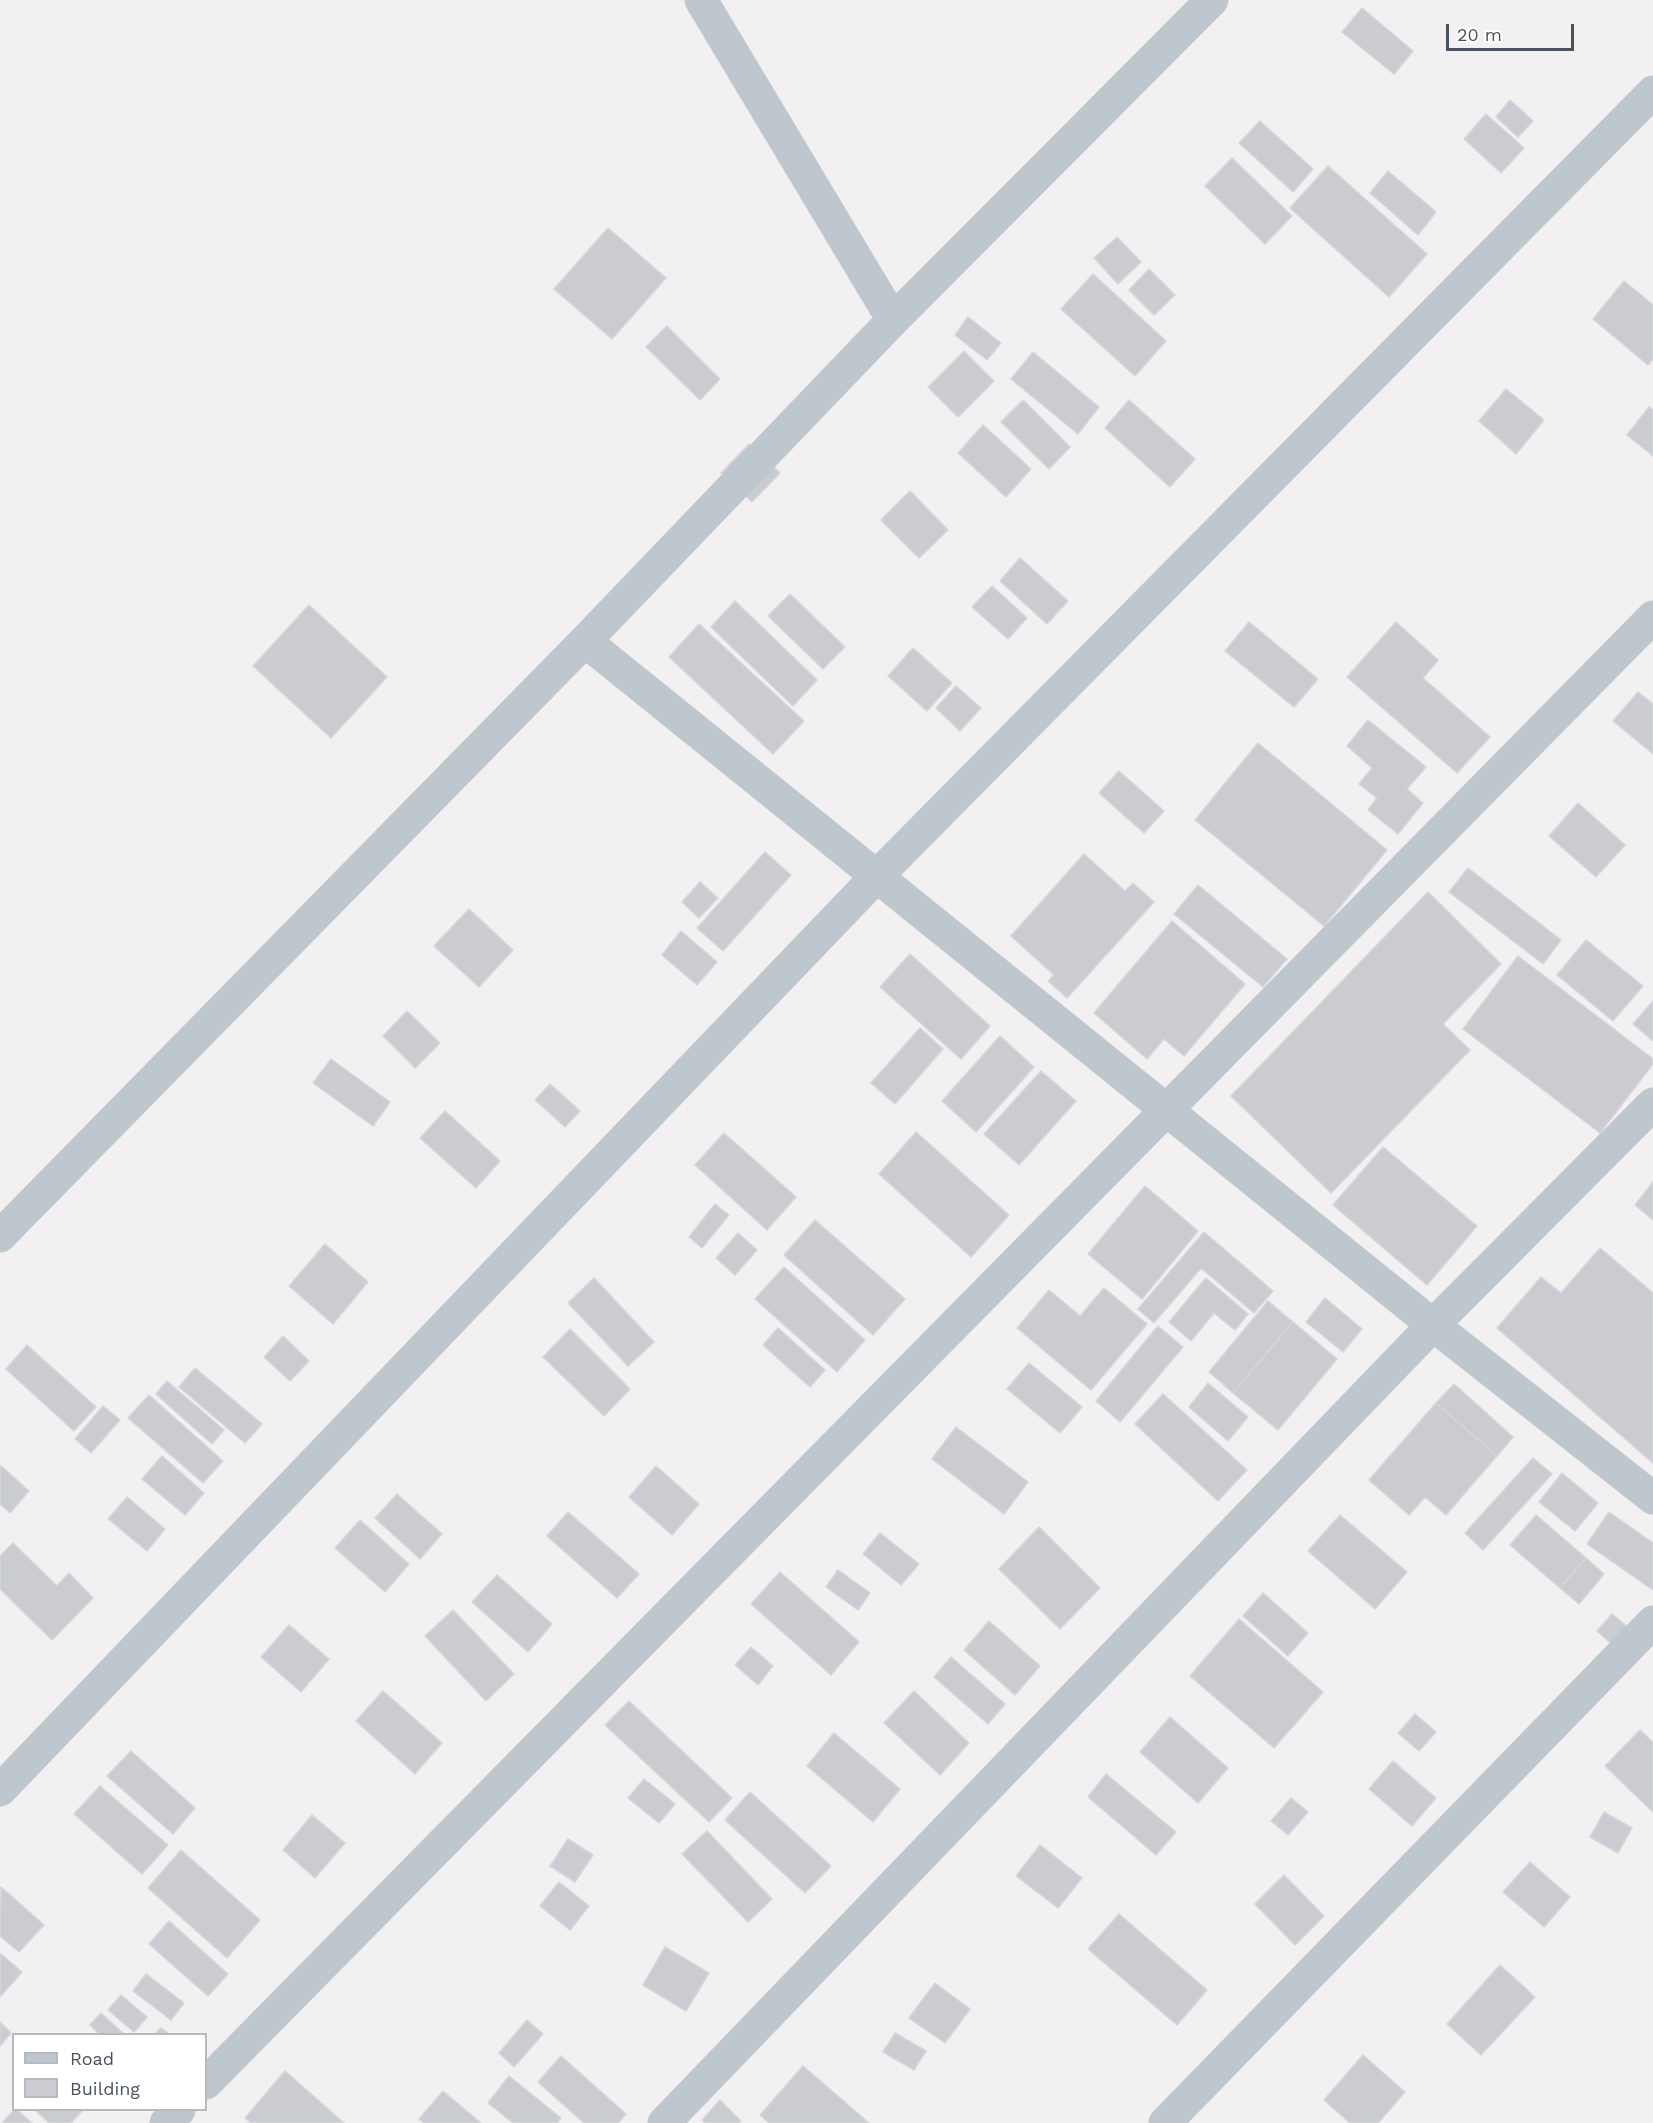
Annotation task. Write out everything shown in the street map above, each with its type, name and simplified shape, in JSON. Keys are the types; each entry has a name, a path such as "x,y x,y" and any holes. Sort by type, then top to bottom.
{"street":[{"path":"701,0 893,320"},
{"path":"0,1236 585,641 893,320 1212,0"},
{"path":"0,1790 877,876 1653,92"},
{"path":"207,2082 1653,617"},
{"path":"585,641 1433,1325 1653,1498"},
{"path":"664,2123 1433,1325 1653,1104"},
{"path":"1165,2123 1653,1622"},
{"path":"166,2123 177,2111"}],"building":[{"path":"1362,8 1413,51 1394,74 1342,32"},
{"path":"1510,100 1533,121 1518,137 1496,117"},
{"path":"1486,114 1524,148 1501,173 1464,139"},
{"path":"1260,121 1313,169 1293,192 1239,143"},
{"path":"1232,158 1292,216 1265,244 1205,186"},
{"path":"1328,166 1427,254 1389,297 1290,208"},
{"path":"1388,171 1436,212 1418,235 1370,193"},
{"path":"608,228 666,278 612,339 554,289"},
{"path":"1117,237 1141,262 1118,284 1094,258"},
{"path":"1149,269 1175,295 1154,315 1129,290"},
{"path":"1093,274 1166,341 1135,376 1061,309"},
{"path":"1624,281 1653,305 1653,359 1648,365 1593,319"},
{"path":"968,317 1001,343 987,360 955,335"},
{"path":"667,326 720,379 700,400 646,347"},
{"path":"964,351 994,381 958,417 928,387"},
{"path":"1033,352 1099,407 1078,434 1011,379"},
{"path":"1506,389 1544,420 1516,454 1479,421"},
{"path":"1023,400 1070,447 1049,469 1001,422"},
{"path":"1129,400 1195,459 1170,487 1105,428"},
{"path":"1649,407 1653,410 1653,456 1627,435"},
{"path":"983,425 1031,469 1006,497 958,453"},
{"path":"749,444 780,473 752,502 721,473"},
{"path":"910,491 948,530 919,558 881,520"},
{"path":"1020,558 1068,601 1047,624 1000,581"},
{"path":"992,586 1027,618 1008,639 972,607"},
{"path":"790,594 845,647 823,669 768,616"},
{"path":"735,601 817,680 793,706 711,627"},
{"path":"309,605 387,677 331,738 253,666"},
{"path":"1249,622 1318,679 1294,707 1225,651"},
{"path":"1396,622 1438,660 1423,678 1490,737 1457,773 1347,677"},
{"path":"699,624 804,721 773,754 669,657"},
{"path":"913,648 952,683 927,711 888,676"},
{"path":"956,686 981,708 960,731 936,708"},
{"path":"1638,692 1653,704 1653,754 1613,721"},
{"path":"1368,720 1426,767 1407,789 1423,803 1398,834 1368,810 1377,798 1359,784 1372,768 1347,746"},
{"path":"1258,743 1387,850 1324,926 1195,820"},
{"path":"1119,771 1164,811 1144,833 1099,793"},
{"path":"1578,803 1625,845 1596,877 1549,836"},
{"path":"765,852 791,875 723,951 697,928"},
{"path":"1084,854 1125,891 1133,883 1154,902 1067,998 1048,981 1054,975 1011,936"},
{"path":"1468,868 1561,940 1543,964 1449,892"},
{"path":"700,882 718,898 699,918 682,902"},
{"path":"1198,885 1287,959 1263,987 1174,914"},
{"path":"1428,892 1501,964 1443,1024 1470,1050 1331,1193 1231,1096"},
{"path":"469,909 513,950 479,987 434,946"},
{"path":"1172,921 1245,984 1184,1056 1164,1039 1147,1059 1094,1013"},
{"path":"681,931 717,962 697,985 662,955"},
{"path":"1586,940 1643,986 1613,1021 1557,975"},
{"path":"910,954 990,1026 961,1059 880,987"},
{"path":"1518,956 1653,1059 1653,1064 1600,1133 1463,1029"},
{"path":"1653,1001 1653,1041 1633,1024"},
{"path":"407,1011 440,1043 415,1068 383,1036"},
{"path":"920,1028 943,1049 895,1104 871,1083"},
{"path":"1000,1036 1034,1067 976,1132 942,1101"},
{"path":"331,1059 390,1102 373,1126 313,1083"},
{"path":"1041,1071 1076,1101 1019,1165 984,1134"},
{"path":"550,1084 580,1111 565,1127 535,1100"},
{"path":"445,1111 500,1161 476,1188 420,1138"},
{"path":"916,1132 1009,1215 971,1257 879,1174"},
{"path":"724,1133 796,1197 767,1230 695,1165"},
{"path":"1383,1147 1477,1226 1427,1285 1333,1205"},
{"path":"1653,1182 1653,1220 1635,1205"},
{"path":"1145,1186 1198,1231 1142,1299 1088,1254"},
{"path":"715,1204 729,1215 702,1248 689,1237"},
{"path":"815,1220 905,1299 873,1335 784,1255"},
{"path":"1204,1232 1273,1291 1254,1313 1201,1268 1154,1323 1138,1309"},
{"path":"738,1233 757,1250 735,1275 716,1258"},
{"path":"325,1244 368,1282 333,1324 289,1286"},
{"path":"1600,1248 1653,1293 1653,1463 1497,1328 1541,1277 1561,1293"},
{"path":"784,1267 865,1340 837,1372 755,1299"},
{"path":"594,1278 654,1342 628,1366 568,1303"},
{"path":"1206,1278 1248,1314 1235,1330 1214,1313 1191,1341 1169,1322"},
{"path":"1104,1288 1147,1324 1091,1390 1017,1328 1049,1290 1080,1316"},
{"path":"1325,1298 1362,1329 1343,1352 1306,1322"},
{"path":"1268,1301 1293,1322 1233,1393 1209,1372"},
{"path":"1293,1322 1337,1359 1278,1430 1233,1393"},
{"path":"1158,1326 1183,1347 1120,1422 1096,1401"},
{"path":"778,1328 825,1370 810,1387 763,1345"},
{"path":"570,1329 630,1389 604,1416 543,1357"},
{"path":"283,1336 309,1361 290,1381 264,1357"},
{"path":"27,1345 96,1407 74,1431 6,1369"},
{"path":"1029,1363 1082,1407 1060,1433 1007,1389"},
{"path":"195,1368 262,1424 245,1443 179,1387"},
{"path":"167,1381 224,1430 212,1444 156,1394"},
{"path":"1208,1383 1248,1417 1228,1441 1189,1407"},
{"path":"1454,1384 1513,1437 1497,1456 1436,1403"},
{"path":"1163,1394 1247,1470 1218,1501 1135,1424"},
{"path":"149,1395 223,1461 203,1483 128,1418"},
{"path":"1436,1403 1497,1456 1446,1515 1425,1497 1409,1515 1369,1480"},
{"path":"103,1406 120,1420 91,1453 75,1439"},
{"path":"956,1427 1028,1482 1004,1514 932,1459"},
{"path":"162,1456 204,1493 185,1515 142,1479"},
{"path":"1533,1458 1552,1474 1483,1550 1465,1533"},
{"path":"0,1465 29,1491 10,1513 0,1504"},
{"path":"656,1466 699,1504 672,1535 629,1497"},
{"path":"1562,1473 1598,1503 1575,1531 1539,1502"},
{"path":"397,1494 442,1534 420,1559 375,1518"},
{"path":"127,1497 165,1529 147,1551 108,1519"},
{"path":"568,1512 639,1574 617,1598 547,1536"},
{"path":"1609,1512 1653,1543 1653,1590 1587,1544"},
{"path":"1340,1515 1407,1572 1375,1609 1308,1551"},
{"path":"1536,1515 1586,1558 1560,1588 1510,1545"},
{"path":"360,1520 409,1564 385,1592 335,1548"},
{"path":"1039,1527 1100,1588 1060,1629 999,1569"},
{"path":"880,1533 919,1564 901,1585 863,1554"},
{"path":"13,1543 57,1586 69,1573 93,1598 52,1640 0,1589 0,1556"},
{"path":"1586,1558 1604,1574 1579,1604 1560,1588"},
{"path":"838,1570 870,1593 858,1610 826,1587"},
{"path":"780,1572 859,1642 831,1675 751,1604"},
{"path":"497,1575 552,1624 528,1652 472,1602"},
{"path":"1263,1593 1308,1633 1288,1656 1243,1616"},
{"path":"453,1610 514,1674 486,1701 425,1636"},
{"path":"1612,1614 1633,1631 1617,1649 1597,1631"},
{"path":"1239,1619 1323,1692 1274,1748 1190,1676"},
{"path":"989,1621 1040,1666 1015,1695 964,1650"},
{"path":"289,1625 329,1659 301,1692 261,1657"},
{"path":"751,1647 773,1666 758,1685 735,1665"},
{"path":"951,1657 1005,1704 988,1724 934,1677"},
{"path":"383,1691 442,1743 415,1774 356,1721"},
{"path":"914,1691 969,1743 940,1775 884,1723"},
{"path":"629,1701 732,1798 709,1822 605,1725"},
{"path":"1415,1714 1436,1732 1419,1751 1398,1733"},
{"path":"1170,1717 1228,1768 1198,1803 1140,1752"},
{"path":"1640,1730 1653,1742 1653,1812 1605,1766"},
{"path":"834,1733 900,1789 873,1822 807,1766"},
{"path":"131,1751 195,1808 173,1834 107,1776"},
{"path":"1393,1761 1436,1798 1412,1826 1369,1789"},
{"path":"1106,1774 1176,1832 1156,1855 1088,1797"},
{"path":"644,1779 675,1804 659,1823 628,1798"},
{"path":"100,1786 168,1845 142,1874 74,1814"},
{"path":"750,1792 831,1866 805,1893 725,1820"},
{"path":"1291,1798 1308,1812 1288,1835 1271,1821"},
{"path":"1604,1812 1632,1828 1618,1853 1590,1837"},
{"path":"312,1815 345,1843 315,1878 283,1850"},
{"path":"707,1831 772,1899 748,1922 682,1854"},
{"path":"568,1839 593,1855 575,1882 550,1866"},
{"path":"1040,1845 1082,1878 1058,1908 1016,1876"},
{"path":"181,1850 260,1920 227,1958 148,1888"},
{"path":"1530,1862 1570,1897 1544,1927 1503,1892"},
{"path":"1284,1875 1324,1916 1295,1945 1255,1904"},
{"path":"559,1882 589,1906 570,1930 540,1906"},
{"path":"1,1887 44,1925 19,1952 0,1936"},
{"path":"1119,1914 1207,1990 1177,2025 1088,1949"},
{"path":"169,1921 228,1974 208,1996 149,1944"},
{"path":"665,1947 709,1973 686,2011 643,1985"},
{"path":"0,1953 22,1972 1,1996 0,1996"},
{"path":"1500,1965 1535,1997 1481,2055 1447,2024"},
{"path":"146,1974 184,2003 171,2020 133,1991"},
{"path":"935,1983 970,2009 945,2043 909,2018"},
{"path":"121,1995 147,2017 134,2032 108,2010"},
{"path":"101,2013 123,2033 98,2033 90,2025"},
{"path":"527,2020 543,2034 514,2067 499,2053"},
{"path":"0,2022 11,2033 0,2046"},
{"path":"161,2028 168,2033 156,2033"},
{"path":"895,2033 926,2051 914,2070 883,2052"},
{"path":"1363,2055 1405,2092 1378,2123 1350,2123 1324,2100"},
{"path":"561,2056 626,2114 618,2123 584,2123 538,2082"},
{"path":"803,2066 869,2123 769,2123 760,2115"},
{"path":"285,2071 344,2123 251,2123 245,2118"},
{"path":"509,2076 561,2118 557,2123 513,2123 488,2103"},
{"path":"443,2091 481,2123 424,2123 419,2119"},
{"path":"720,2100 741,2121 739,2123 705,2123 702,2120"},
{"path":"13,2111 18,2111 32,2123 2,2123"},
{"path":"36,2111 82,2111 71,2123 49,2123"}]}
